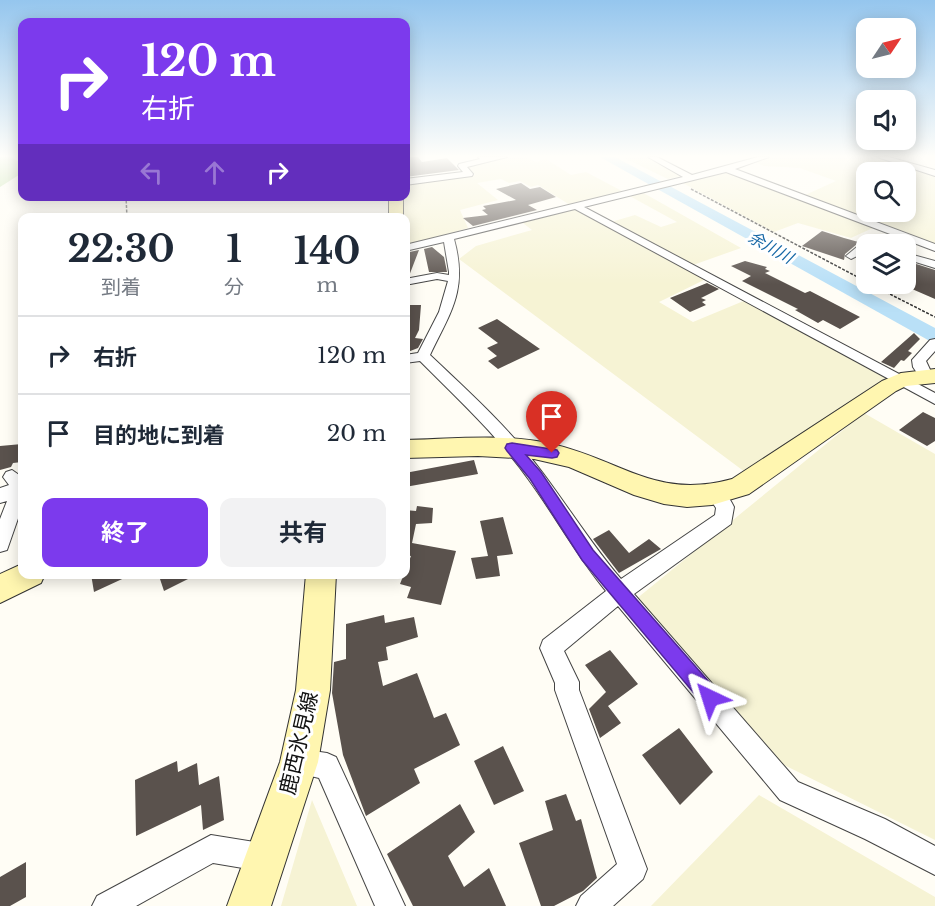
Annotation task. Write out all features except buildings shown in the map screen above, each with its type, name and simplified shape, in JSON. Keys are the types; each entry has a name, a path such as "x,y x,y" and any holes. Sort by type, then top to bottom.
{"street":[{"path":"410,247 598,199"},
{"path":"807,199 935,248"},
{"path":"574,205 935,399"},
{"path":"423,356 445,317 453,294 453,252 448,237"},
{"path":"851,256 856,252"},
{"path":"916,259 935,266"},
{"path":"410,281 438,276 454,279"},
{"path":"931,376 920,367 919,360 932,347"},
{"path":"410,358 423,356"},
{"path":"423,356 490,422 536,476 588,555 789,791 875,830 935,861"},
{"path":"410,449 512,448 552,453 655,493 691,498 717,496 740,487 878,392 901,380 931,376"},
{"path":"0,496 17,482 0,544"},
{"path":"591,906 633,869 567,690 567,682 551,648 620,592 724,519 725,507 717,496"},
{"path":"0,589 21,579"},
{"name":"鹿西氷見線","path":"249,906 299,762 313,690 321,579"},
{"path":"299,762 327,766 390,906"},
{"path":"107,906 211,849 267,858"}],"path":[{"path":"707,199 856,277"},
{"path":"890,294 935,316"}],"shaded area":[{"path":"410,199 498,200 460,210 468,228 410,245 410,213 401,213 401,201"},
{"path":"561,199 591,199 570,205"},
{"path":"636,199 655,199 741,248 693,265 611,222 635,215 661,227 677,222"},
{"path":"713,199 804,199 856,220 856,222 875,227 851,238 798,223 774,232"},
{"path":"811,199 856,199 856,216"},
{"path":"916,199 935,199 935,247 916,240 916,234 901,234 870,222 916,222"},
{"path":"575,208 706,279 659,302 693,322 746,300 887,377 753,478 459,259 476,246 532,230 519,220"},
{"path":"864,413 935,454 935,840 776,761 635,600"},
{"path":"759,795 935,897 935,906 651,906"},
{"path":"312,800 357,906 281,906"}],"waterway":[{"name":"余川川","path":"684,199 935,336"}],"route":[{"path":"552,453 512,448 536,476 588,555 710,698"}]}
